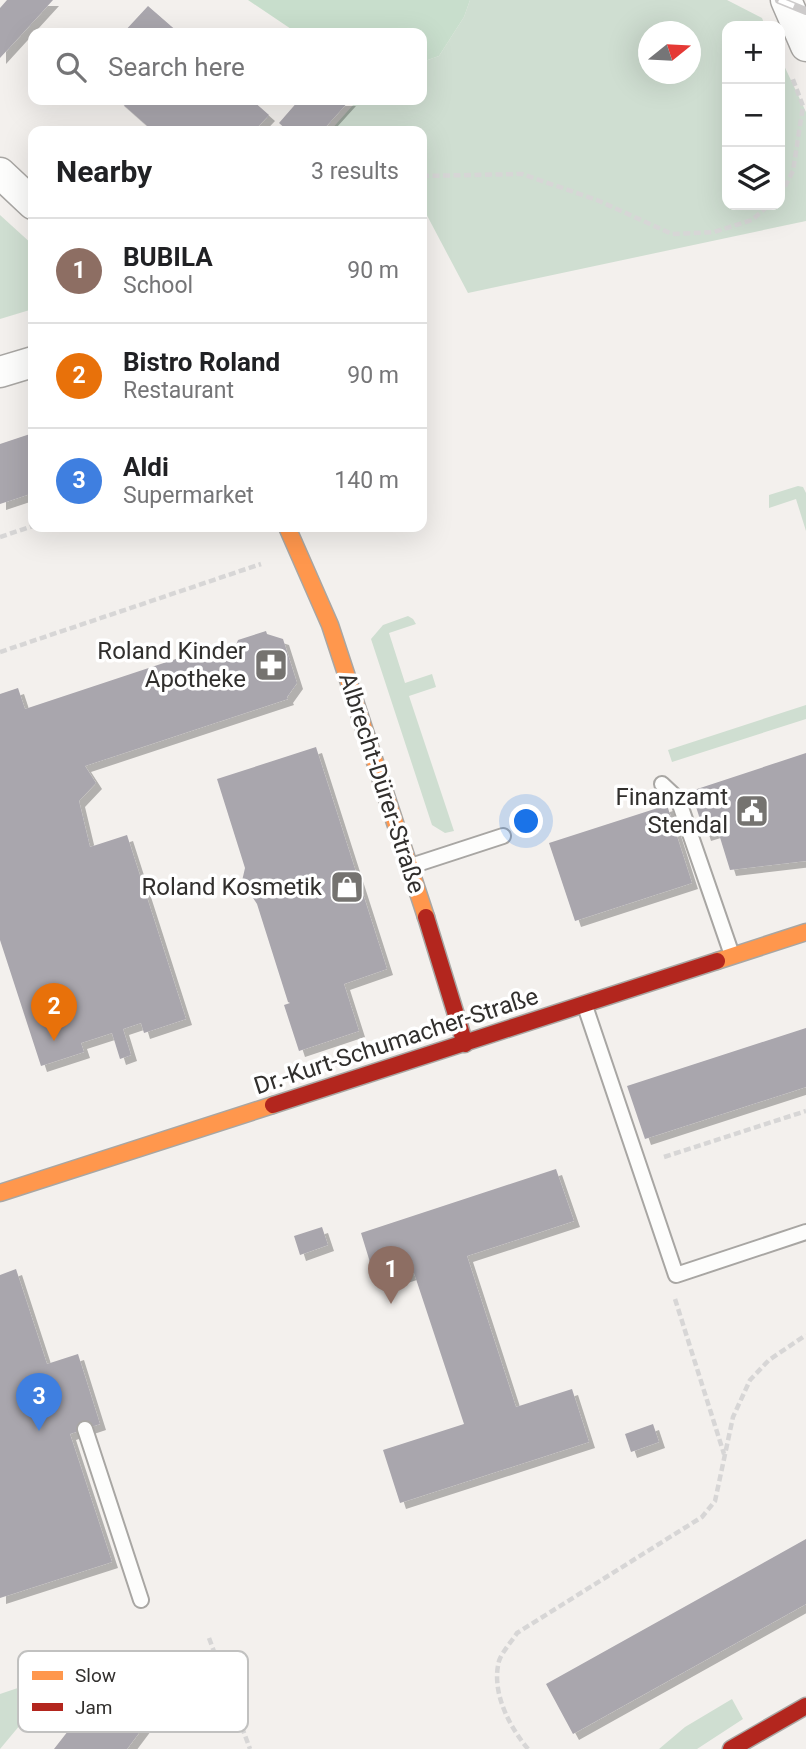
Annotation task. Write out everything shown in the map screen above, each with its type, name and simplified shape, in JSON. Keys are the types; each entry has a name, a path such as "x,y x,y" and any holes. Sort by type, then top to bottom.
{"street":[{"path":"786,0 806,46"},
{"path":"0,173 28,199"},
{"path":"0,372 28,364"},
{"name":"Albrecht-Dürer-Straße","path":"289,532 330,625 410,866 465,1044"},
{"name":"Dr.-Kurt-Schumacher-Straße","path":"0,1193 806,932"},
{"path":"731,1749 806,1706"}],"lane":[{"path":"662,784 678,799 732,956"},
{"path":"410,866 503,836"},
{"path":"584,1004 676,1275 806,1232"},
{"path":"85,1429 141,1600"}],"path":[{"path":"785,186 793,171 803,106"},
{"path":"427,176 522,174 597,200 672,234 714,232 751,220 763,210"},
{"path":"0,537 28,528"},
{"path":"0,652 298,551"},
{"path":"638,1165 806,1111"},
{"path":"676,1275 675,1298 724,1455"},
{"path":"528,1749 516,1734 497,1692 499,1660 517,1633 702,1517 715,1501 733,1417 750,1380 769,1360 806,1335"},
{"path":"209,1637 214,1651"},
{"path":"244,1732 250,1749"}],"green space":[{"path":"248,0 470,0 464,17 439,56 427,60 427,28 290,28"},
{"path":"470,0 727,0 763,21 722,21 722,210 785,210 785,68 806,112 806,221 468,293 427,215 427,126 334,126 353,105 427,105 427,60 439,56 464,17"},
{"path":"0,215 28,240 28,311 0,319"},
{"path":"798,486 803,487 806,493 806,531 796,499 769,508 769,495"},
{"path":"408,616 416,624 389,633 405,683 432,674 436,687 409,696 454,831 445,833 432,825 371,639 383,625"},
{"path":"806,705 806,719 672,762 668,750"},
{"path":"18,1688 18,1727 0,1749 0,1694"},
{"path":"732,1699 743,1719 697,1749 659,1749 685,1727"}],"building":[{"path":"7,0 53,0 0,58 0,8"},
{"path":"148,6 173,28 128,28"},
{"path":"124,105 258,105 269,115 259,126 147,126"},
{"path":"295,105 345,105 327,126 282,126 279,123"},
{"path":"28,435 28,495 0,504 0,444"},
{"path":"266,631 267,634 283,639 297,683 288,699 85,766 96,783 79,801 90,847 127,835 186,1019 144,1033 141,1023 123,1029 131,1055 120,1059 112,1033 81,1043 84,1052 41,1066 0,940 0,694 18,688 25,709 215,646 219,659 232,655 238,640"},
{"path":"316,747 387,969 344,984 359,1031 299,1051 284,1005 290,1003 257,904 242,881 245,868 217,779"},
{"name":"Finanzamt Stendal","path":"806,753 806,861 730,870 718,831 705,835 691,791"},
{"path":"667,805 692,883 575,921 549,843"},
{"path":"806,1028 806,1087 645,1139 627,1086"},
{"path":"556,1169 574,1221 467,1256 516,1407 572,1389 589,1442 400,1503 383,1450 464,1424 414,1273 377,1285 361,1233"},
{"path":"322,1227 328,1245 300,1255 294,1236"},
{"path":"16,1269 47,1364 78,1354 100,1424 70,1434 112,1562 0,1598 0,1275"},
{"path":"653,1424 659,1442 631,1452 625,1434"},
{"path":"806,1539 806,1604 573,1734 546,1684"},
{"path":"67,1732 140,1732 127,1749 54,1749"}],"railway":[{"path":"779,0 806,11"}],"traffic: slow":[{"path":"289,532 330,625 426,917"},
{"path":"717,961 806,932"},
{"path":"0,1193 273,1105"}],"traffic: jam":[{"path":"426,917 465,1044"},
{"path":"273,1105 717,961"},
{"path":"731,1749 806,1706"}],"place":[{"name":"Roland Kinder Apotheke","path":"271,665"},
{"name":"Finanzamt Stendal","path":"752,811"},
{"name":"Roland Kosmetik","path":"347,887"},
{"name":"Bistro Roland","path":"54,1041"},
{"name":"BUBILA","path":"391,1304"},
{"name":"Aldi","path":"39,1431"}]}
